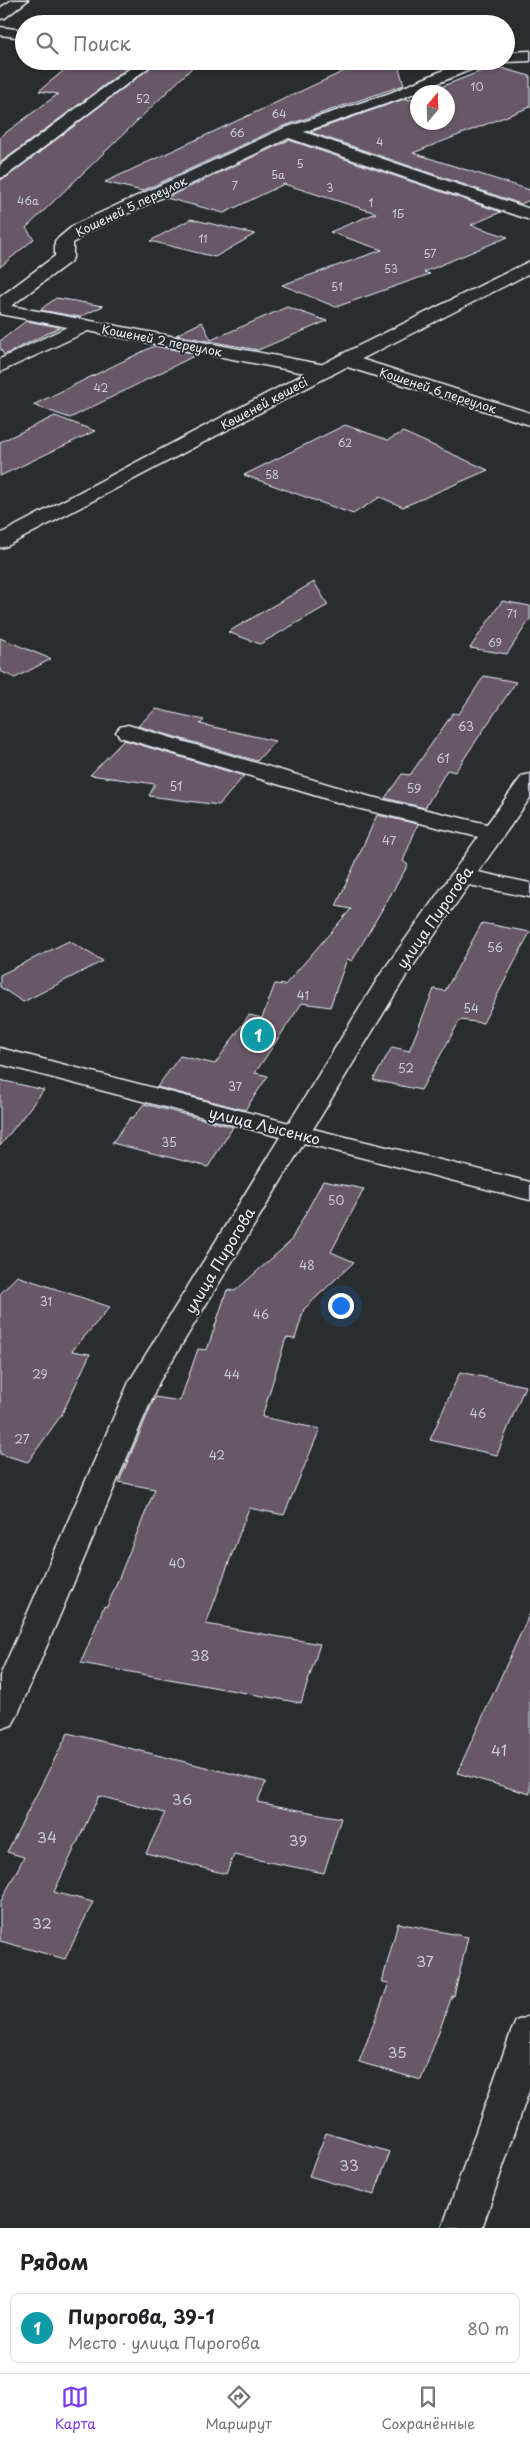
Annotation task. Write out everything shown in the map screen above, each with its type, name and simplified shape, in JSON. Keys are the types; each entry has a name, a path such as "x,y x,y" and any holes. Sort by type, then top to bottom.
{"street":[{"path":"0,15 21,0"},
{"path":"0,31 15,33"},
{"path":"515,57 530,56"},
{"path":"0,173 138,70"},
{"name":"Кошеней 5 переулок","path":"0,305 64,258 64,240 80,229 288,132 395,96 457,70"},
{"path":"288,132 530,215"},
{"name":"Көшеней көшесі","path":"0,542 345,360 530,266"},
{"name":"Кошеней 2 переулок","path":"0,309 325,371"},
{"path":"0,366 86,325"},
{"name":"Кошеней 6 переулок","path":"345,360 530,419"},
{"path":"128,732 365,803 493,833"},
{"name":"улица Пирогова","path":"0,1716 144,1382 393,975 530,781"},
{"path":"463,876 530,890"},
{"name":"улица Лысенко","path":"0,1056 296,1134 530,1191"},
{"path":"462,2228 530,2032"}],"building":[{"path":"64,70 125,70 0,163 0,137 58,94 39,91"},
{"path":"147,70 190,70 26,228 34,239 0,267 0,180 7,177"},
{"path":"347,70 400,70 404,85 281,127 142,191 105,182"},
{"path":"484,70 508,70 530,76 530,107 413,153 530,190 530,200 521,204 310,132 407,98 410,99 410,130 455,130 455,85 446,85"},
{"path":"289,140 501,212 471,225 508,237 424,272 430,274 336,307 282,285 382,250 330,232 376,213 284,184 224,213 166,198"},
{"path":"191,219 255,234 215,257 150,241"},
{"path":"56,298 103,306 80,317 40,310"},
{"path":"287,307 327,321 258,350 176,335 202,322 211,340"},
{"path":"26,321 60,327 4,355 0,348 0,341"},
{"path":"154,346 198,354 70,418 33,405"},
{"path":"55,416 95,431 0,476 0,442"},
{"path":"345,425 388,440 403,432 488,470 403,507 380,497 353,514 244,475"},
{"path":"314,582 328,605 260,644 228,632"},
{"path":"502,601 530,606 530,619 507,654 470,648"},
{"path":"0,638 51,659 15,678 0,671"},
{"path":"484,676 516,682 455,772 447,770 425,808 385,798 402,774 410,775 453,713 459,714"},
{"path":"156,709 204,720 200,724 275,741 257,761 138,726"},
{"path":"124,740 244,776 219,805 149,796 155,784 90,775"},
{"path":"377,815 418,824 403,861 408,865 352,961 347,959 330,1007 302,1003 255,1073 268,1076 245,1110 157,1087 180,1056 215,1064 249,1015 262,1018 275,984 285,985 351,909 336,906"},
{"path":"482,923 530,932 483,1023 460,1020 421,1090 373,1080 392,1047 409,1051 434,989 445,991"},
{"path":"69,941 103,961 23,1002 0,987 0,975"},
{"path":"0,1080 44,1090 0,1146"},
{"path":"144,1104 233,1127 208,1167 112,1143 131,1117 133,1118"},
{"path":"323,1181 364,1189 331,1252 354,1262 304,1309 295,1339 286,1338 262,1417 320,1429 284,1515 249,1508 206,1624 320,1644 301,1703 81,1663 104,1606 107,1607 155,1489 119,1482 155,1397 180,1401 198,1349 207,1350 227,1290 235,1291 290,1242"},
{"path":"17,1276 110,1307 72,1351 90,1354 62,1414 28,1462 0,1454 0,1294"},
{"path":"460,1372 525,1386 497,1455 430,1440"},
{"path":"530,1613 530,1794 457,1773"},
{"path":"68,1733 266,1782 257,1802 341,1818 324,1873 234,1855 226,1874 146,1853 165,1813 99,1796 54,1892 93,1902 65,1959 0,1941 0,1903 24,1857 7,1852"},
{"path":"398,1923 468,1937 454,1996 452,1996 421,2080 359,2062 389,1983 382,1982"},
{"path":"326,2133 390,2152 374,2195 309,2176"}],"place":[{"name":"Пирогова, 39-1","path":"258,1035"}]}
